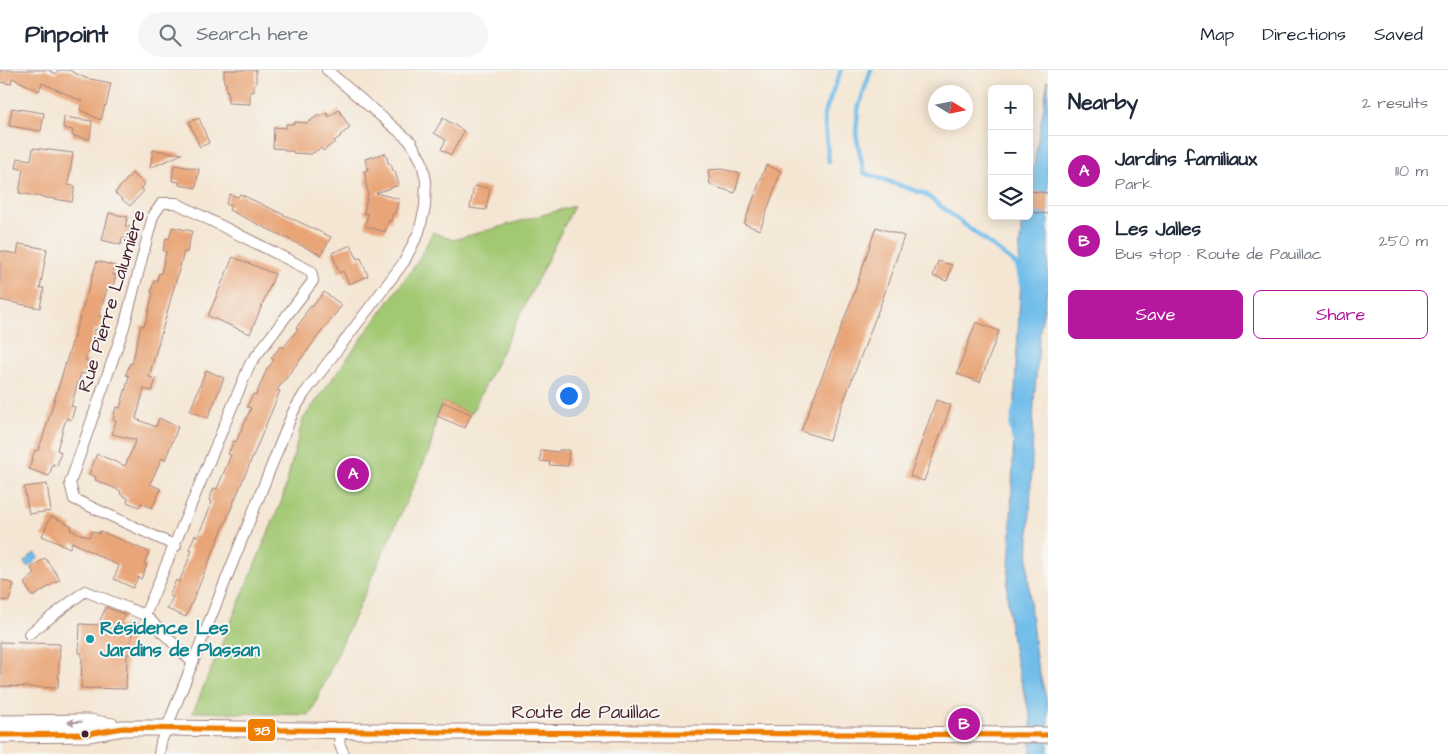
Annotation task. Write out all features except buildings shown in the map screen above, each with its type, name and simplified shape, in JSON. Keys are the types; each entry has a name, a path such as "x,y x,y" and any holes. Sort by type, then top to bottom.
{"main road":[{"name":"Route de Pauillac","path":"0,723 89,722 123,728"},
{"name":"Route de Pauillac","path":"0,735 88,734 123,728 1048,735"}],"street":[{"path":"159,754 192,662 293,412 310,386 404,262 419,232 425,207 426,181 422,162 411,142 326,70"},
{"name":"Rue Pierre Lalumière","path":"146,615 176,546 250,364 313,280 311,270 176,203 162,203 153,216 124,327 70,483 74,500 176,546"},
{"path":"28,634 85,591 146,615 192,662"},
{"path":"341,729 339,743 344,754"}],"green space":[{"path":"574,206 471,414 443,402 437,416 430,449 310,715 193,712 282,500 303,419 416,264 433,232 453,240"}],"water":[{"path":"1048,80 1048,286 1040,331 1034,401 1028,568 1036,659 1048,705 1048,754 1031,754 1031,719 1010,628 1007,591 1021,279 1019,256 1022,220 1033,220 1034,164"},
{"path":"36,553 39,557 30,566 26,566 24,562"}],"waterway":[{"path":"829,162 824,115 841,70"},
{"path":"871,70 858,109 856,134 864,173 925,194 1017,265 1022,286"},
{"path":"1014,440 1011,426 1015,406"}],"transit line":[{"name":"38","path":"0,735 88,734 123,728 447,732 1048,735"}],"place":[{"name":"Jardins familiaux","path":"353,474"},
{"name":"Résidence Les Jardins de Plassan","path":"90,639"},
{"name":"Les Jalles","path":"964,724"}]}
